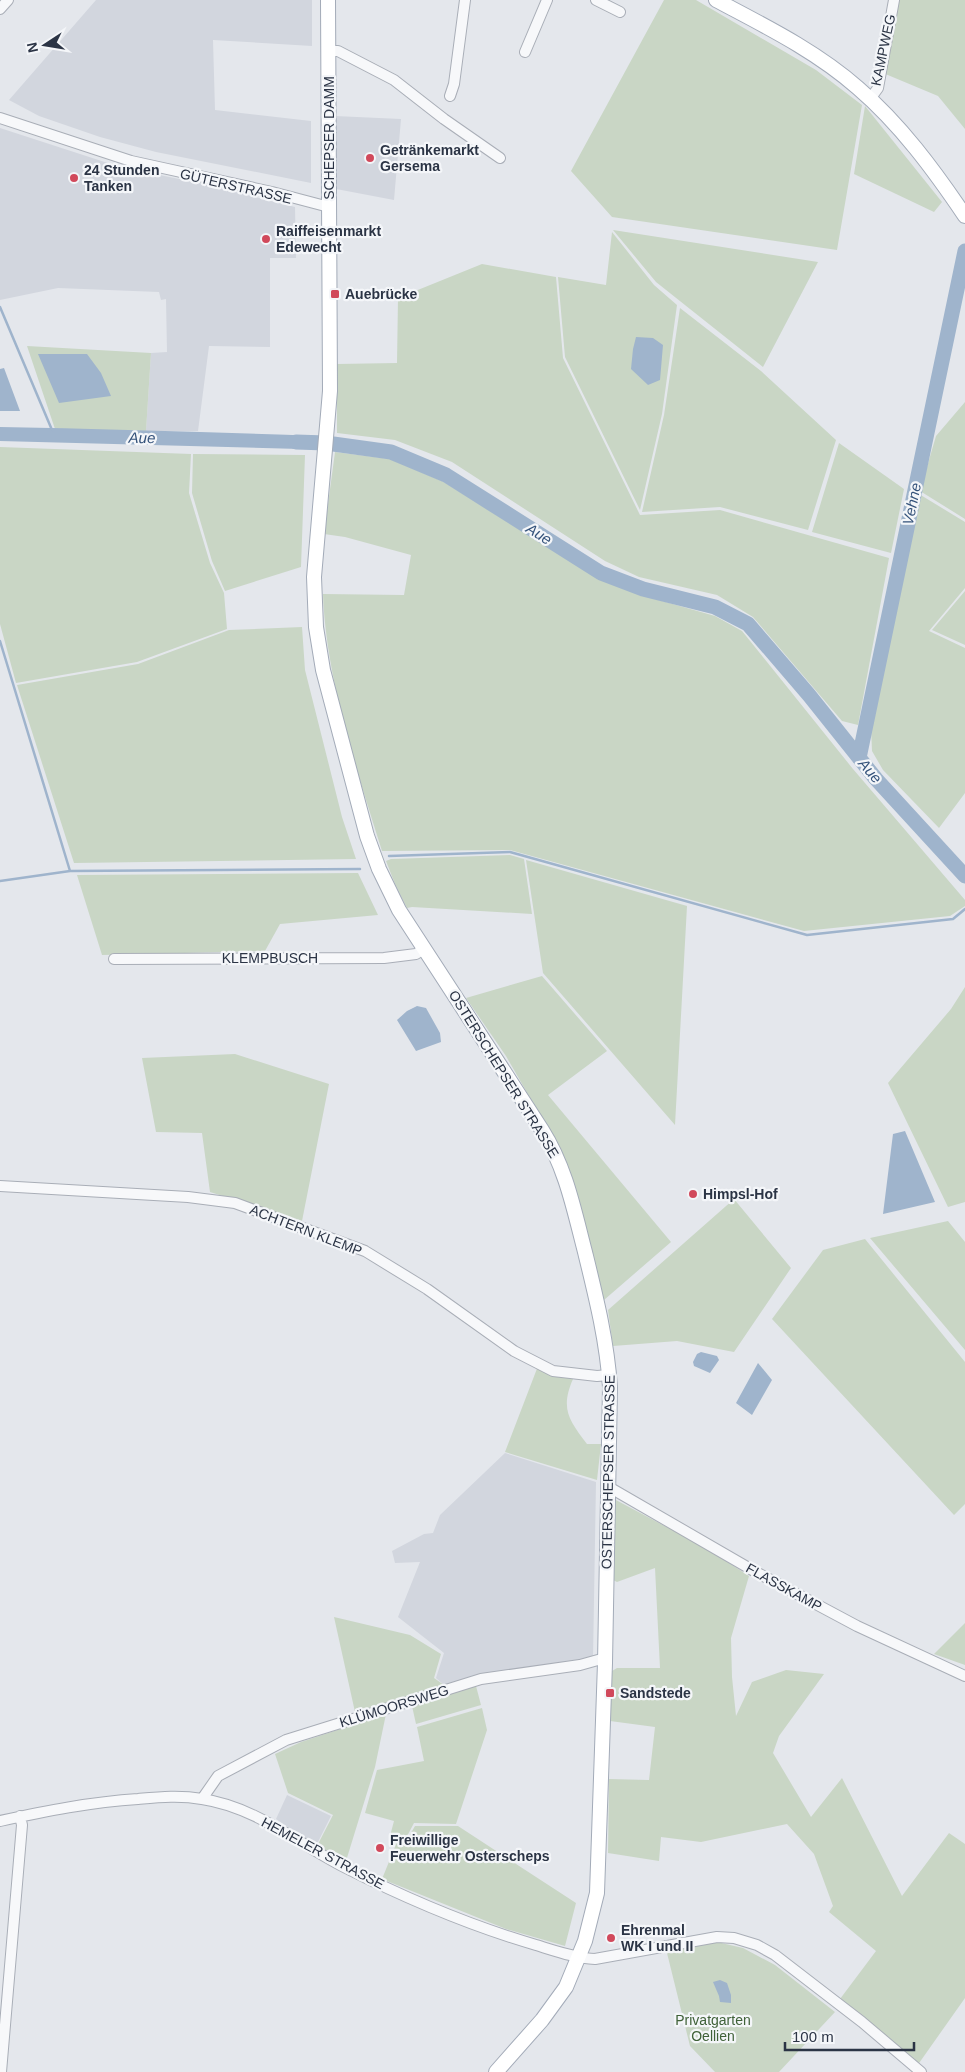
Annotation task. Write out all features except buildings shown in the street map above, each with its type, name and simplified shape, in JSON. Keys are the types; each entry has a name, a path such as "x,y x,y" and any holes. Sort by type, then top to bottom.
{"main road":[{"name":"SCHEPSER DAMM","path":"328,0 330,372 328,427"},
{"path":"716,0 810,52 847,78 904,135 963,213"},
{"name":"OSTERSCHEPSER STRASSE","path":"328,427 314,577 316,627 323,670 367,836 379,868 399,910 556,1154 571,1198 599,1312 609,1375 605,1658 597,1893 579,1957 566,1987 556,2002 496,2072"}],"street":[{"path":"0,9 8,0"},
{"path":"450,96 454,84 465,0"},
{"path":"525,52 547,0"},
{"path":"596,0 620,12"},
{"name":"KAMPWEG","path":"870,99 878,88 894,0"},
{"path":"328,51 338,51 394,80 444,119 500,158"},
{"name":"GÜTERSTRASSE","path":"0,118 130,161 272,192 329,207"},
{"name":"KLEMPBUSCH","path":"114,959 384,958 416,954 424,949"},
{"name":"ACHTERN KLEMP","path":"0,1186 188,1197 235,1203 365,1252 427,1289 514,1352 554,1371 597,1376 609,1375"},
{"name":"FLASSKAMP","path":"608,1489 614,1490 743,1565 857,1626 965,1676"},
{"name":"KLÜMOORSWEG","path":"202,1799 218,1776 286,1740 481,1679 580,1665 605,1658"},
{"name":"HEMELER STRASSE","path":"0,1820 97,1802 176,1796 202,1799 220,1803 274,1824 343,1867 414,1900 505,1936 579,1957 595,1959 717,1937 734,1938 757,1945 775,1955 862,2022 921,2072"},
{"path":"1,2072 22,1825 20,1816"}],"shaded area":[{"path":"96,0 312,0 312,46 213,40 215,110 311,121 311,183 156,152 100,137 39,116 9,100"},
{"path":"335,116 401,119 394,200 331,188"},
{"path":"0,128 120,167 204,184 295,207 296,258 270,258 270,347 209,346 198,431 146,431 151,353 167,352 166,299 161,300 159,292 58,288 0,300"},
{"path":"505,1453 596,1482 593,1659 512,1671 444,1685 436,1678 444,1653 398,1617 420,1562 395,1563 392,1551 424,1534 433,1533 440,1515"},
{"path":"287,1795 331,1816 316,1846 276,1819"}],"green space":[{"path":"664,0 696,0 816,70 862,105 837,250 612,217 571,171"},
{"path":"897,0 965,0 965,129 938,96 883,73"},
{"path":"865,106 942,202 934,212 854,174"},
{"path":"613,230 818,262 763,367 656,282"},
{"path":"612,232 654,285 677,305 662,414 640,510 565,357 558,277 606,285"},
{"path":"482,264 556,277 563,358 640,515 720,510 889,558 858,725 842,721 753,617 717,595 639,577 605,561 452,462 395,440 337,433 337,364 397,363 398,298"},
{"path":"680,308 761,371 836,440 808,530 720,507 642,512 664,415"},
{"path":"27,346 151,353 146,431 55,429"},
{"path":"965,402 965,519 920,491 936,436"},
{"path":"839,443 904,489 891,553 812,532"},
{"path":"0,447 191,454 189,493 210,563 224,593 227,629 137,662 16,683 0,624"},
{"path":"335,452 390,459 444,482 595,577 641,595 715,616 742,631 853,769 965,900 965,906 950,916 804,931 510,850 382,851 353,757 336,692 325,626 323,594 404,595 411,555 345,537 324,534"},
{"path":"193,454 305,455 301,567 225,591 212,561 192,493"},
{"path":"919,494 965,522 965,588 929,631 965,648 965,793 939,828 883,770 872,751 871,728"},
{"path":"965,591 965,645 932,630"},
{"path":"302,627 305,670 342,817 356,859 74,863 17,685 138,664 229,630"},
{"path":"510,855 524,859 532,914 407,908 386,861 391,859"},
{"path":"526,860 687,906 675,1125 543,973"},
{"path":"358,873 378,915 280,924 265,951 102,955 77,875"},
{"path":"542,976 607,1051 548,1095 671,1242 604,1300 577,1195 553,1138 506,1056 466,998"},
{"path":"965,987 965,1202 948,1207 888,1083 951,1009"},
{"path":"235,1054 329,1084 302,1221 210,1192 202,1133 156,1132 142,1058"},
{"path":"734,1199 791,1268 734,1352 677,1341 613,1346 608,1310"},
{"path":"948,1221 965,1242 965,1350 870,1238"},
{"path":"865,1239 965,1362 965,1504 954,1515 772,1319 823,1250"},
{"path":"538,1366 553,1374 573,1379 567,1398 568,1414 575,1428 587,1444 601,1444 597,1480 505,1452"},
{"path":"614,1499 704,1547 749,1576 731,1638 736,1716 752,1682 786,1670 824,1674 779,1736 773,1753 811,1817 842,1778 902,1896 949,1833 965,1844 965,1998 917,2066 840,1999 876,1951 829,1912 833,1906 814,1854 787,1824 701,1842 661,1837 659,1861 608,1853 609,1779 649,1780 655,1727 610,1721 612,1671 617,1668 660,1668 655,1568 617,1582 613,1580"},
{"path":"334,1617 410,1635 441,1654 434,1678 444,1685 355,1712"},
{"path":"965,1623 965,1665 934,1654"},
{"path":"476,1686 481,1705 416,1724 412,1706"},
{"path":"482,1708 487,1730 456,1824 414,1823 404,1842 390,1836 394,1821 365,1813 377,1770 424,1761 417,1727"},
{"path":"386,1714 375,1767 346,1861 317,1846 333,1815 288,1793 275,1754 301,1742"},
{"path":"415,1826 458,1826 576,1903 565,1946 506,1929 382,1879 397,1842 404,1845"},
{"name":"Privatgarten Oellien","path":"717,1942 743,1948 775,1965 835,2012 779,2072 715,2072 690,2046 666,1949"}],"water":[{"path":"636,337 653,338 663,345 660,380 648,385 631,369"},
{"path":"38,354 87,354 101,373 111,396 59,403"},
{"path":"4,368 20,411 0,411 0,369"},
{"path":"0,427 318,436 317,446 308,446 300,449 0,441"},
{"path":"417,1006 426,1008 440,1033 441,1042 416,1051 397,1020 407,1011"},
{"path":"905,1131 935,1202 883,1214 893,1134"},
{"path":"701,1352 717,1356 719,1360 710,1373 694,1366 693,1362 697,1354"},
{"path":"758,1363 772,1380 752,1415 736,1403"},
{"path":"720,1980 727,1983 731,1995 731,2003 720,2002 713,1982"}],"waterway":[{"name":"Vehne","path":"859,758 965,251"},
{"path":"0,307 52,430"},
{"name":"Aue","path":"296,442 326,443 391,452 446,475 601,573 643,589 715,607 748,624 809,695 876,779 965,876"},
{"path":"0,641 70,871 0,881"},
{"path":"389,856 510,852 807,935 953,919 965,909"},
{"path":"70,871 360,869"}],"place":[{"name":"Getränkemarkt Gersema","path":"370,158"},
{"name":"24 Stunden Tanken","path":"74,178"},
{"name":"Raiffeisenmarkt Edewecht","path":"266,239"},
{"name":"Auebrücke","path":"335,294"},
{"name":"Himpsl-Hof","path":"693,1194"},
{"name":"Sandstede","path":"610,1693"},
{"name":"Freiwillige Feuerwehr Osterscheps","path":"380,1848"},
{"name":"Ehrenmal WK I und II","path":"611,1938"}]}
